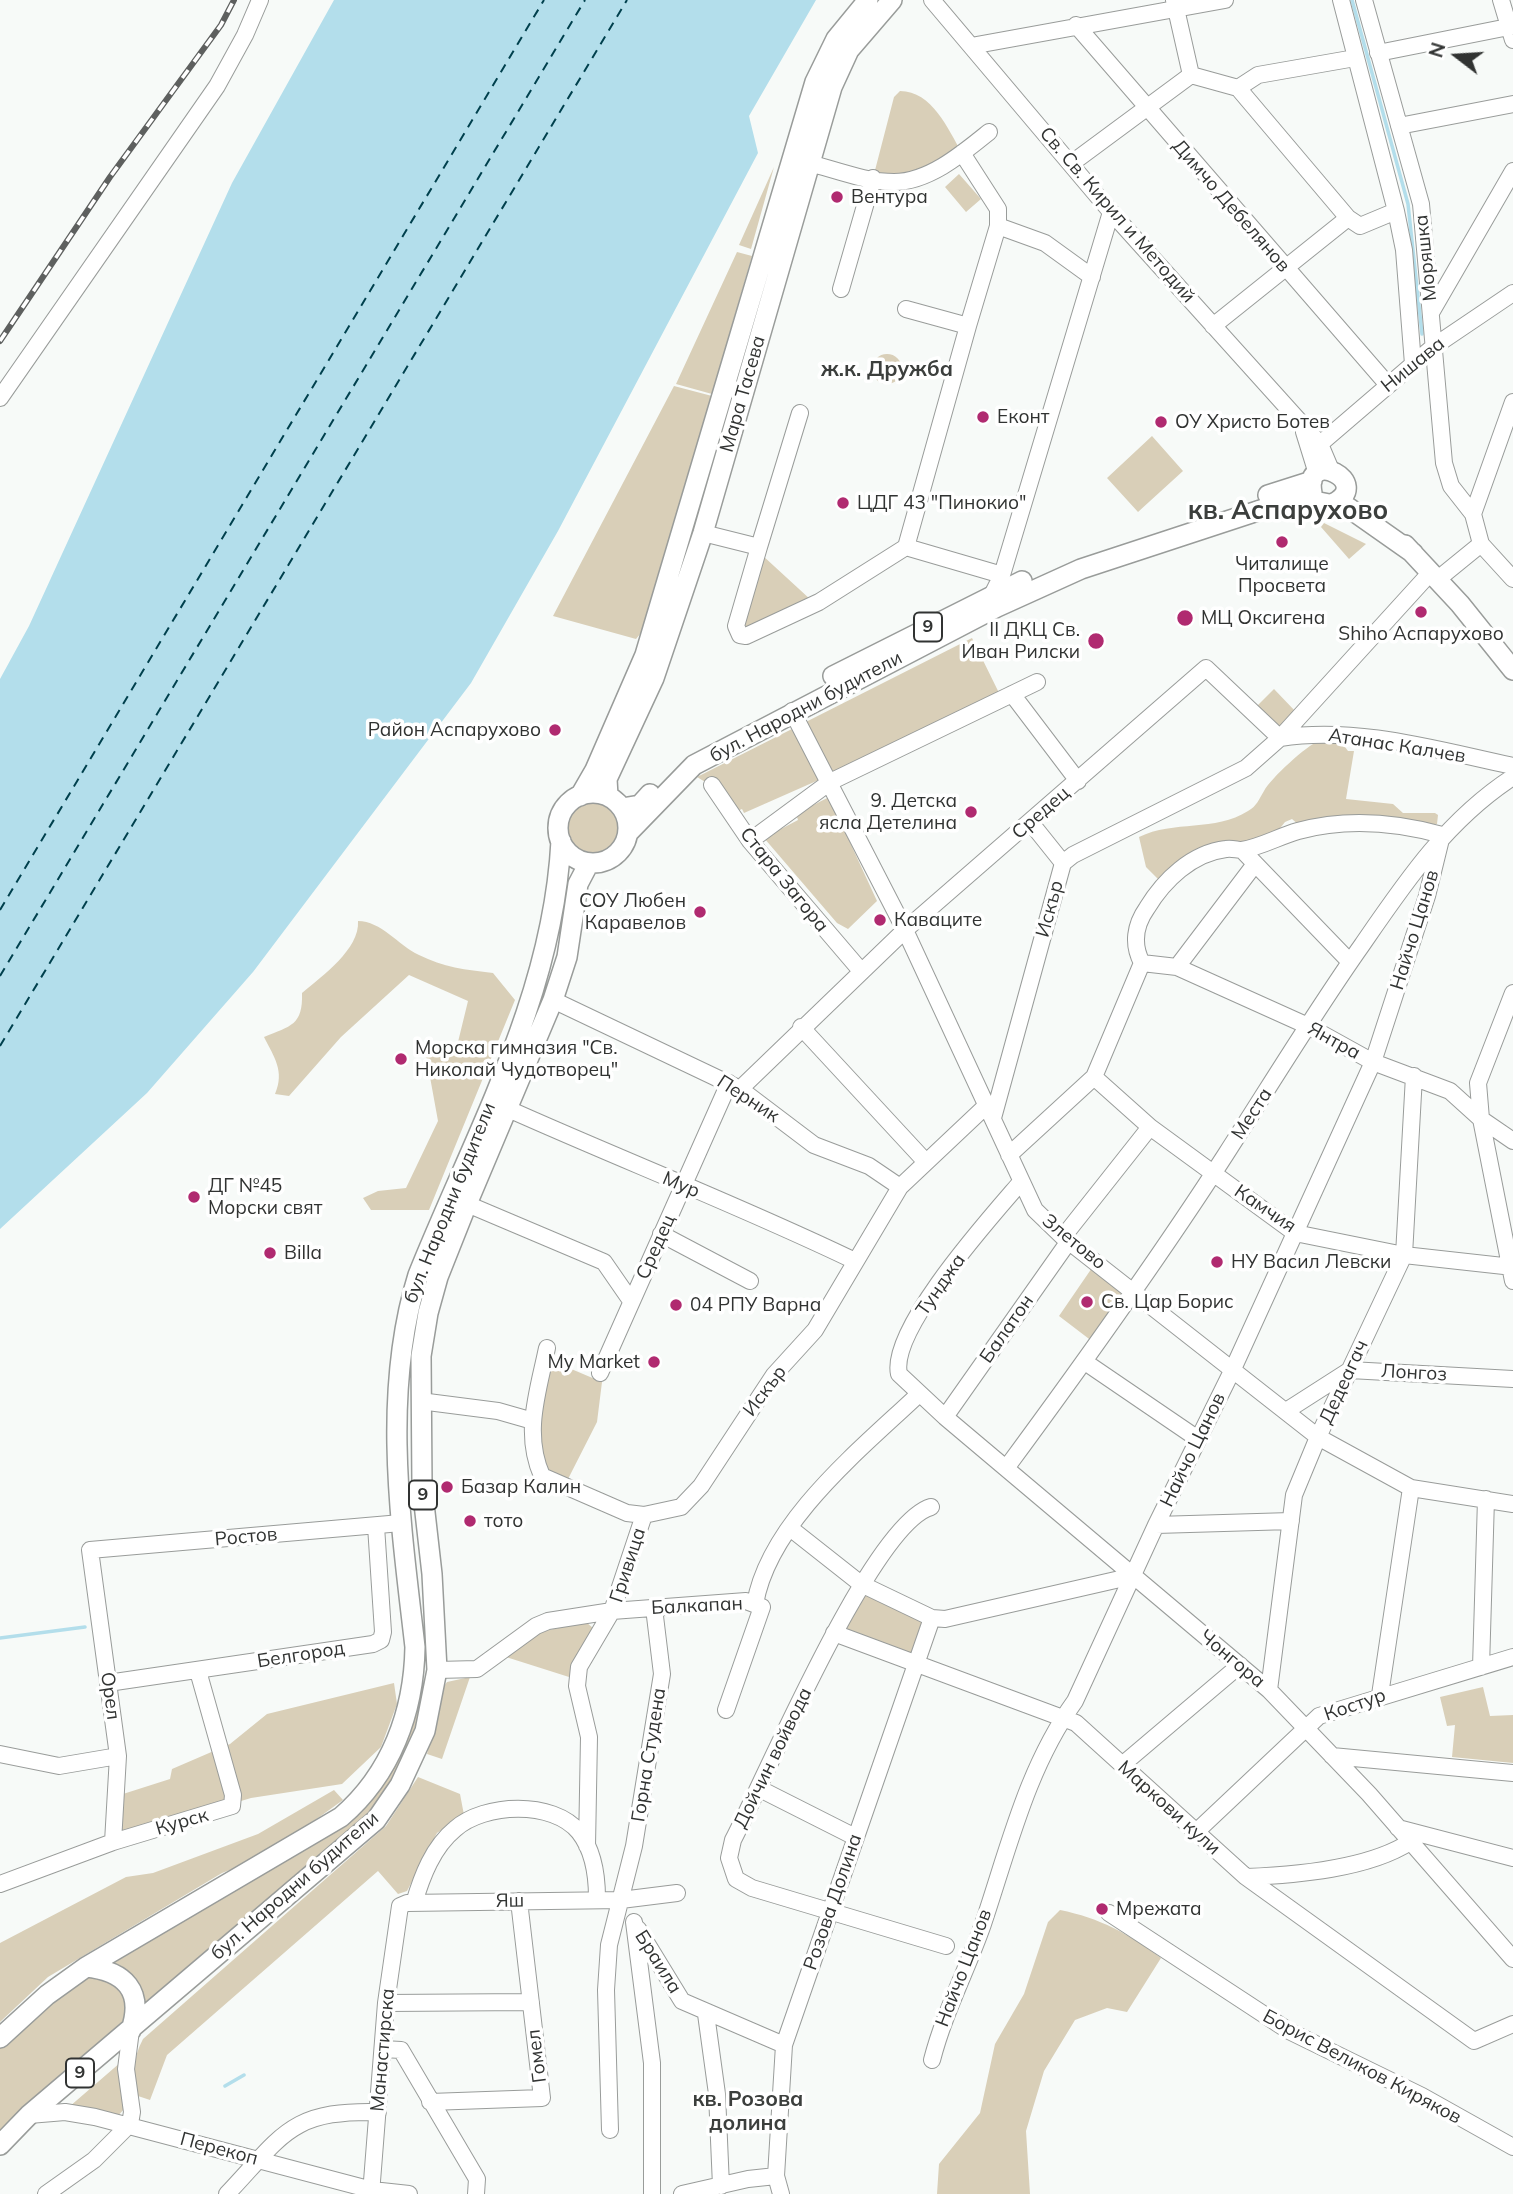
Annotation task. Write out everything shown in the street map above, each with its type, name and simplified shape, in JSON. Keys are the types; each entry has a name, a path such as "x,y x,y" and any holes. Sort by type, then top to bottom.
{"main road":[{"name":"Мара Тасева","path":"580,796 595,770 645,655 815,82 836,39 868,0"},
{"name":"Мара Тасева","path":"615,802 607,779 654,678 703,533 838,71 861,32 892,0"},
{"path":"1320,475 1341,476 1332,499 1313,495 1320,475"},
{"name":"бул. Народни будители","path":"628,833 694,765 1053,567 1320,475"},
{"name":"9","path":"1332,499 1367,519 1413,553 1513,670"},
{"name":"бул. Народни будители","path":"615,802 640,805 688,755 795,695 995,600 1288,501 1332,499"},
{"name":"9","path":"561,841 558,827 562,813 580,796 590,793 615,802"},
{"path":"615,802 628,833"},
{"name":"9","path":"589,863 603,862 615,856 624,846 628,833"},
{"path":"561,841 572,856 589,863"},
{"name":"бул. Народни будители","path":"0,2038 47,1995 86,1967 341,1817 369,1791 390,1756 407,1709 415,1674 415,1647 401,1523 399,1395 406,1312 418,1275 533,1002 547,949 561,841"},
{"name":"бул. Народни будители","path":"0,2145 29,2115 376,1820 400,1785 425,1731 438,1670 432,1574 422,1486 421,1356 428,1313 438,1277 467,1204 553,1000 567,957 579,884 589,863"},
{"path":"302,1840 297,1853 301,1863 312,1869 323,1866"},
{"path":"86,1967 112,1972 128,1984 136,2003 131,2030"}],"street":[{"path":"0,398 217,86 246,36 260,0"},
{"name":"Св. Св. Кирил и Методий","path":"932,0 1111,212 1304,430 1320,444 1320,475"},
{"path":"971,46 1176,5 1225,0"},
{"name":"Моряшка","path":"1341,0 1404,250 1413,364"},
{"name":"Моряшка","path":"1364,0 1421,204 1446,475 1473,514"},
{"path":"1378,53 1511,31 1501,0"},
{"path":"1176,5 1191,75"},
{"name":"Димчо Дебелянов","path":"1076,25 1284,268 1388,384"},
{"path":"1238,88 1258,75 1356,58"},
{"path":"1191,75 1238,88 1348,218 1360,226 1396,211"},
{"path":"1072,163 1191,75"},
{"path":"1399,126 1513,104"},
{"path":"809,163 894,182 917,178 962,153 989,132"},
{"path":"800,413 736,626 743,636 819,602 906,547 998,226 998,209 962,153"},
{"path":"1432,311 1513,171"},
{"path":"841,289 873,178"},
{"path":"995,600 1111,212"},
{"path":"1213,326 1348,218"},
{"path":"998,226 1045,243 1091,277"},
{"name":"Нишава","path":"1320,444 1433,347 1513,293"},
{"path":"906,309 968,326"},
{"path":"1513,402 1473,514 1481,544 1513,579"},
{"name":"Св. Св. Кирил и Методий","path":"1304,430 1320,475"},
{"path":"703,533 759,547"},
{"name":"Искър","path":"644,1515 681,1507 701,1486 774,1375 815,1330 900,1187 925,1161 990,1111 1063,863 1073,855 1231,778 1280,738 1434,576 1481,544"},
{"path":"906,547 1002,575"},
{"name":"Средец","path":"600,1373 683,1186 734,1086 905,930 1206,668 1280,738"},
{"path":"750,841 830,782 1037,682"},
{"path":"1012,694 1078,781"},
{"name":"Злетово","path":"792,711 905,930 990,1111 1020,1183 1035,1210 1066,1239 1318,1437 1411,1488 1513,1504"},
{"name":"Атанас Калчев","path":"1280,738 1307,734 1377,739 1513,766"},
{"name":"Места","path":"1007,1467 1085,1362 1134,1290 1417,864 1470,808 1513,777"},
{"name":"Стара Загора","path":"712,785 750,841 861,971"},
{"path":"1009,1155 1094,1077 1142,963 1136,953 1137,928 1157,891 1194,860 1213,851 1242,850 1300,830 1355,822 1387,824 1442,835"},
{"path":"1031,823 1063,863"},
{"name":"Найчо Цанов","path":"932,2060 939,2033 984,1922 1023,1798 1064,1717 1075,1701 1156,1525 1233,1369 1373,1062 1427,896 1442,835"},
{"path":"1242,850 1350,962"},
{"path":"1177,967 1255,864"},
{"name":"Янтра","path":"1142,963 1177,967 1308,1026 1373,1062 1450,1091 1481,1119 1513,1142"},
{"path":"1512,1272 1481,1119 1478,1083 1513,993"},
{"name":"Перник","path":"553,1000 734,1086 814,1145 869,1166 900,1187"},
{"path":"801,1027 925,1161"},
{"name":"Дедеагач","path":"1269,1689 1294,1494 1404,1255 1414,1076"},
{"name":"Камчия","path":"1094,1077 1150,1127 1295,1233 1404,1255 1512,1272"},
{"name":"Мур","path":"506,1108 786,1228 855,1261"},
{"name":"Балатон","path":"945,1417 1066,1239 1150,1127"},
{"name":"Тунджа","path":"919,1394 904,1382 897,1365 909,1333 928,1300 979,1230 1020,1183"},
{"path":"467,1204 604,1262 631,1301"},
{"path":"662,1234 750,1281"},
{"name":"Гривица","path":"547,1348 533,1421 532,1453 542,1476 627,1513 644,1515 612,1611 579,1667 577,1686 589,1737 587,1846"},
{"path":"1085,1362 1198,1439"},
{"path":"1286,1411 1350,1370"},
{"name":"Лонгоз","path":"1350,1370 1513,1379"},
{"path":"726,1710 759,1605 757,1590 790,1528 821,1488 919,1394"},
{"name":"Чонгора","path":"919,1394 1269,1689 1398,1828 1513,1959"},
{"path":"420,1401 498,1412 533,1421"},
{"path":"1380,1695 1411,1488"},
{"path":"1481,1667 1486,1499"},
{"path":"834,1633 861,1584 901,1531 921,1510 930,1507"},
{"path":"1156,1525 1291,1521"},
{"name":"Ростов","path":"90,1550 401,1523"},
{"name":"Белгород","path":"108,1683 373,1644 381,1640 383,1632 376,1526"},
{"path":"790,1528 861,1584 932,1618 945,1619 1133,1576"},
{"name":"Орел","path":"90,1550 118,1756 113,1842"},
{"name":"Балкапан","path":"438,1670 477,1669 536,1626 612,1611 746,1601 759,1605"},
{"name":"Горна Студена","path":"621,1900 634,1846 662,1674 654,1608"},
{"name":"Розова Долина","path":"781,2194 776,2176 784,2045 932,1618"},
{"name":"Маркови кули","path":"834,1633 1076,1723 1246,1877 1474,2041 1513,2024"},
{"name":"Дойчин войвода","path":"829,1912 741,1883 732,1874 730,1849 834,1633"},
{"name":"Костур","path":"1196,1832 1305,1727 1320,1716 1380,1695 1513,1657"},
{"path":"1122,1765 1240,1665"},
{"name":"Курск","path":"0,1884 113,1842 232,1806 233,1796 198,1671"},
{"path":"0,1754 59,1766 118,1756"},
{"path":"1332,1756 1513,1773"},
{"path":"760,1789 855,1837"},
{"name":"Манастирска","path":"371,2192 386,2003 407,1904 431,1859 454,1829 486,1813 517,1808 564,1821 578,1830 587,1846"},
{"path":"1398,1828 1513,1858"},
{"path":"1246,1877 1288,1875 1390,1855 1410,1842"},
{"path":"587,1846 595,1864 597,1898"},
{"name":"Яш","path":"407,1904 597,1898 621,1900 677,1893"},
{"path":"610,2130 606,1990 608,1945 621,1900"},
{"name":"Браила","path":"621,1900 682,2001 706,2014 784,2045"},
{"name":"Гомел","path":"430,2102 542,2098 519,1901"},
{"path":"829,1912 946,1946"},
{"name":"Борис Великов Киряков","path":"1109,1913 1289,2031 1422,2096 1513,2147"},
{"path":"634,1922 652,2063 652,2194"},
{"path":"386,2003 531,2002"},
{"path":"706,2014 718,2094 721,2186"},
{"path":"46,2194 94,2160 130,2124 132,2112 125,2069 131,2030"},
{"path":"383,2049 401,2050 477,2179 476,2194"},
{"name":"Перекоп","path":"29,2115 65,2112 130,2124 371,2192 409,2194"},
{"path":"228,2194 295,2125 331,2113 378,2112"},
{"path":"682,2194 748,2179 776,2176"}],"shaded area":[{"path":"900,91 921,97 930,104 945,123 962,153 917,178 873,178 894,97"},
{"path":"774,167 751,249 739,245"},
{"path":"959,174 981,199 966,212 945,187"},
{"path":"737,252 752,256 712,394 676,384"},
{"path":"887,354 897,359 902,369 897,379 887,384 877,379 872,369 877,359"},
{"path":"674,386 712,396 641,633 636,639 553,616"},
{"path":"1152,436 1183,471 1138,512 1107,478"},
{"path":"1324,523 1366,544 1349,559 1321,527"},
{"path":"762,555 811,600 751,629 742,624"},
{"path":"972,638 1002,699 744,813 742,809 731,814 712,786 697,777"},
{"path":"1274,689 1296,712 1279,730 1256,707"},
{"path":"1320,740 1340,740 1348,751 1354,751 1346,799 1393,804 1403,813 1435,813 1438,815 1437,824 1300,826 1292,819 1285,822 1277,832 1240,845 1161,882 1146,867 1139,837 1166,829 1222,822 1248,811 1256,805 1268,785 1281,771"},
{"path":"829,797 877,901 848,929 837,923 764,838 798,820 796,814"},
{"path":"593,801 612,809 620,828 612,847 593,855 574,847 566,828 574,809"},
{"path":"358,921 374,925 411,951 428,959 455,967 493,973 515,1000 429,1210 371,1210 363,1198 378,1191 406,1188 438,1121 426,1055 458,1042 468,1001 409,975 341,1037 289,1096 275,1094 279,1071 264,1037 294,1023 300,1012 302,993 346,952 353,942"},
{"path":"1096,1262 1134,1290 1097,1345 1059,1316"},
{"path":"550,1360 602,1382 597,1422 567,1481 544,1472 535,1439"},
{"path":"865,1589 928,1620 911,1658 844,1633"},
{"path":"586,1622 593,1628 569,1677 506,1657 535,1633"},
{"path":"470,1677 442,1759 427,1754 444,1686 447,1682"},
{"path":"394,1683 397,1704 381,1747 342,1784 251,1798 118,1838 123,1794 170,1779 172,1769 230,1744 267,1714"},
{"path":"424,1683 420,1712 399,1770 371,1815 142,2005 109,1963 361,1811 376,1792 419,1686"},
{"path":"1483,1687 1490,1716 1513,1715 1513,1763 1452,1757 1455,1725 1447,1726 1440,1697"},
{"path":"418,1777 460,1794 464,1815 437,1833 407,1891 398,1894 378,1871 167,2055 150,2100 138,2096 134,2067 143,2039 386,1826"},
{"path":"334,1790 343,1800 299,1831 270,1850 222,1873 48,1977 0,2022 0,1943 126,1877 153,1873 258,1834"},
{"path":"1060,1910 1114,1928 1161,1958 1127,2012 1107,2008 1075,2020 1044,2071 1026,2131 1030,2194 937,2194 939,2164 980,2113 995,2044 1024,1994 1048,1922"},
{"path":"100,1975 117,1989 124,1999 124,2020 0,2132 0,2048 60,1993 87,1978"},
{"path":"121,2062 125,2108 117,2117 69,2107"}],"water":[{"path":"334,0 816,0 749,116 758,153 558,531 471,683 253,972 147,1093 0,1229 0,679 29,626 232,183"}],"waterway":[{"path":"1352,0 1408,204 1422,334"},
{"path":"0,1638 85,1627"},
{"path":"225,2086 244,2075"}],"ferry route":[{"path":"0,910 544,0"},
{"path":"0,976 585,0"},
{"path":"0,1046 627,0"}],"railway":[{"path":"0,341 110,177 221,25 234,0"}],"place":[{"name":"Вентура","path":"837,197"},
{"name":"Еконт","path":"983,417"},
{"name":"ОУ Христо Ботев","path":"1161,422"},
{"name":"ЦДГ 43 \"Пинокио\"","path":"843,503"},
{"name":"Читалище Просвета","path":"1282,542"},
{"name":"Shiho Аспарухово","path":"1421,612"},
{"name":"МЦ Оксигена","path":"1185,618"},
{"name":"II ДКЦ Св. Иван Рилски","path":"1096,641"},
{"name":"Район Аспарухово","path":"555,730"},
{"name":"9. Детска ясла Детелина","path":"971,812"},
{"name":"СОУ Любен Каравелов","path":"700,912"},
{"name":"Каваците","path":"880,920"},
{"name":"Морска гимназия \"Св. Николай Чудотворец\"","path":"401,1059"},
{"name":"ДГ №45 Морски свят","path":"194,1197"},
{"name":"Billa","path":"270,1253"},
{"name":"НУ Васил Левски","path":"1217,1262"},
{"name":"Св. Цар Борис","path":"1087,1302"},
{"name":"04 РПУ Варна","path":"676,1305"},
{"name":"My Market","path":"654,1362"},
{"name":"Базар Калин","path":"447,1487"},
{"name":"тото","path":"470,1521"},
{"name":"Мрежата","path":"1102,1909"}],"district":[{"name":"ж.к. Дружба","path":"887,370"},
{"name":"кв. Аспарухово","path":"1288,511"},
{"name":"кв. Розова долина","path":"748,2112"}]}
